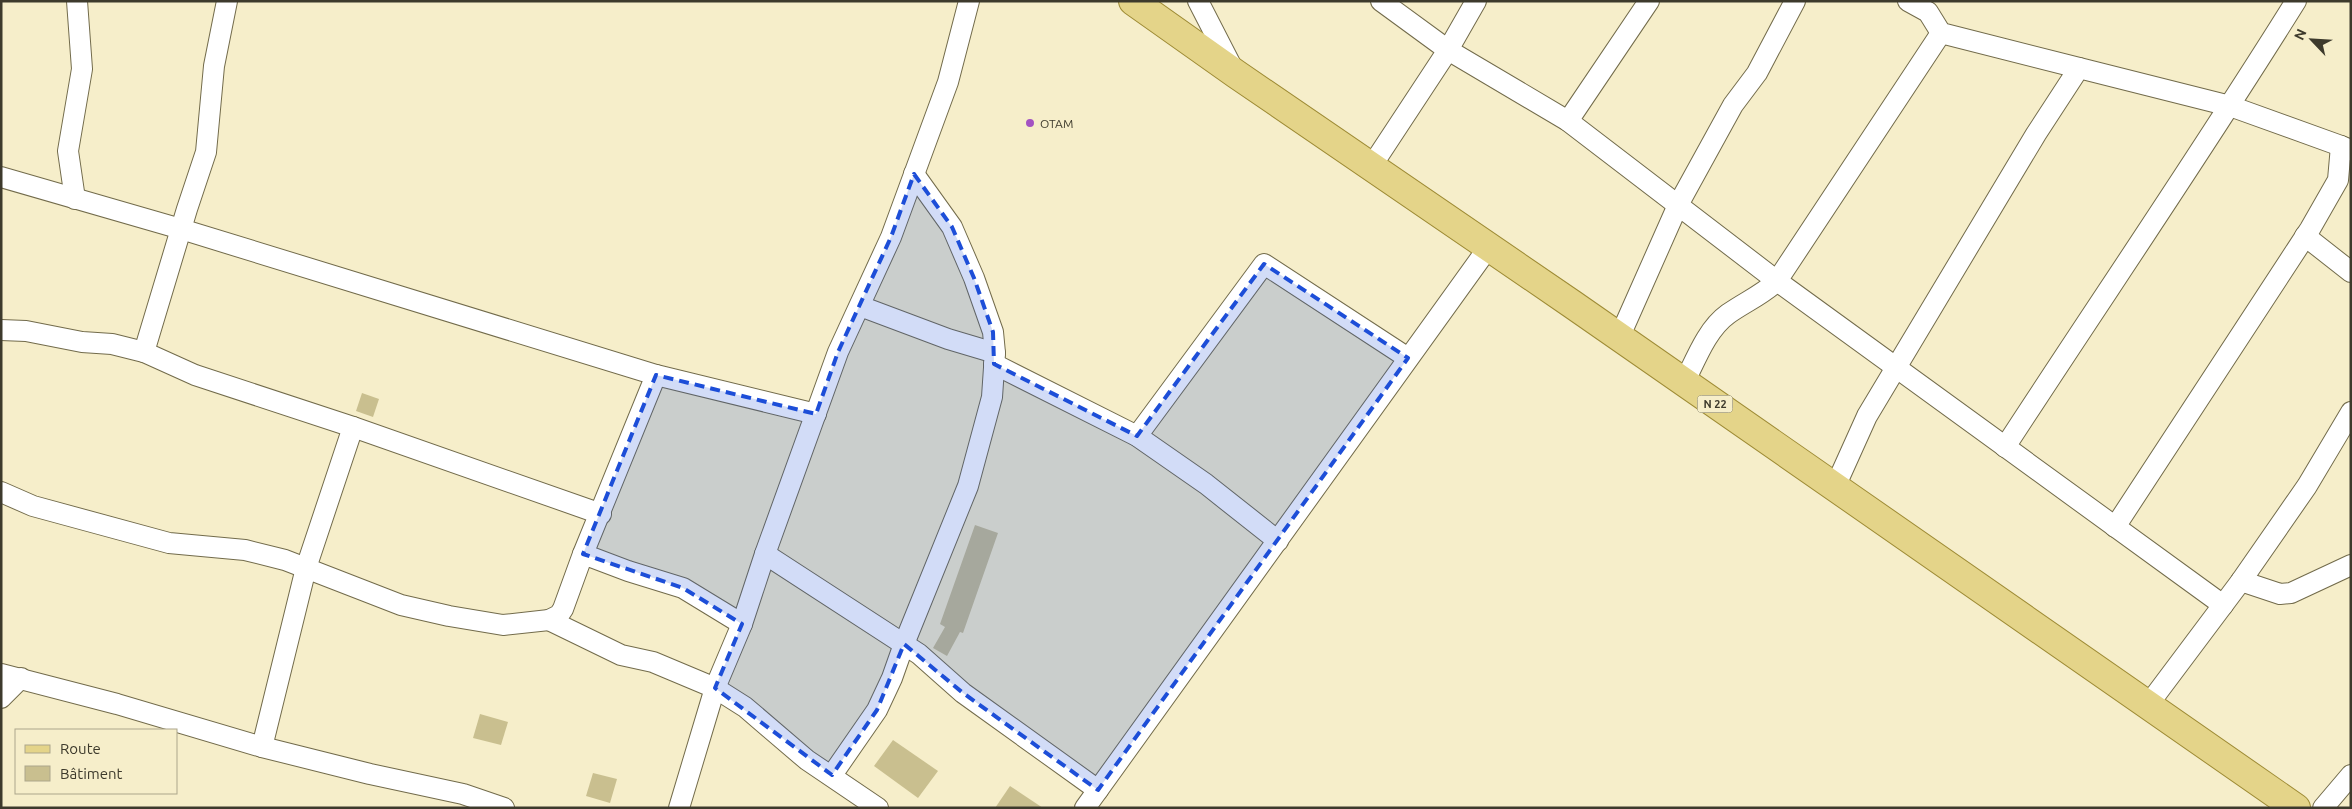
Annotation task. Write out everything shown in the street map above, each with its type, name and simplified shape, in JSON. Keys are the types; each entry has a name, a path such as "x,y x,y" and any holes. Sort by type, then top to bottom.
{"main road":[{"name":"N 22","path":"1133,1 2296,808"}],"street":[{"path":"76,199 68,151 82,69 77,1"},
{"path":"144,352 206,152 214,66 227,1"},
{"path":"680,808 715,688 742,624 764,554 838,352 891,237 948,82 969,1"},
{"path":"1198,1 1236,74"},
{"path":"1381,1 1448,50 1568,121 1777,281 1895,368 2224,604"},
{"path":"1371,166 1448,50 1476,1"},
{"path":"1568,121 1649,1"},
{"path":"1619,338 1678,205 1733,106 1757,73 1795,1"},
{"path":"1908,1 1928,12 1941,33 2230,106 2346,148 2338,180 2304,236 2115,527"},
{"path":"2005,447 2230,106 2296,1"},
{"path":"1684,382 1710,332 1727,314 1764,293 1777,281 1941,33"},
{"path":"1835,487 1867,416 2036,134 2079,68"},
{"path":"832,775 877,710 892,678 968,486 992,397 995,358 993,332 974,278 952,227 914,174"},
{"path":"1,177 181,229 656,375 816,414"},
{"path":"2304,236 2351,272"},
{"path":"1085,808 1488,248"},
{"path":"1137,436 1264,264 1408,358"},
{"path":"860,306 995,358 1137,436 1206,484 1278,541"},
{"path":"1,330 26,331 82,342 112,344 144,352 195,375 353,427 601,514"},
{"path":"1,492 33,506 169,543 245,550 306,568 401,605 449,616 503,625 549,620 559,615 563,609 656,375"},
{"path":"2148,705 2241,581 2307,486 2351,412"},
{"path":"262,747 306,568 353,427"},
{"path":"584,554 628,571 682,588 742,624"},
{"path":"764,554 904,644 963,693 1098,790"},
{"path":"2241,581 2280,594 2292,593 2351,565"},
{"path":"549,620 620,655 653,662 715,688 745,707 807,760 832,775 878,808"},
{"path":"1,674 117,704 262,747 370,774 464,794 504,808"},
{"path":"1,698 21,678"},
{"path":"2323,808 2351,775"}],"highlighted area":[{"path":"914,174 952,227 974,278 993,332 994,364 1137,436 1264,264 1408,358 1098,790 963,693 904,644 877,710 832,775 715,688 742,624 683,588 583,554 656,375 816,414 838,352 891,237"}],"building":[{"path":"362,393 379,399 373,417 356,411"},
{"path":"975,525 998,533 963,633 960,632 947,656 933,648 945,627 940,624"},
{"path":"480,714 508,722 501,745 473,738"},
{"path":"893,740 938,771 918,798 874,766"},
{"path":"593,773 617,779 610,803 586,796"},
{"path":"1010,786 1043,808 995,808"}],"place":[{"name":"OTAM","path":"1030,123"}]}
